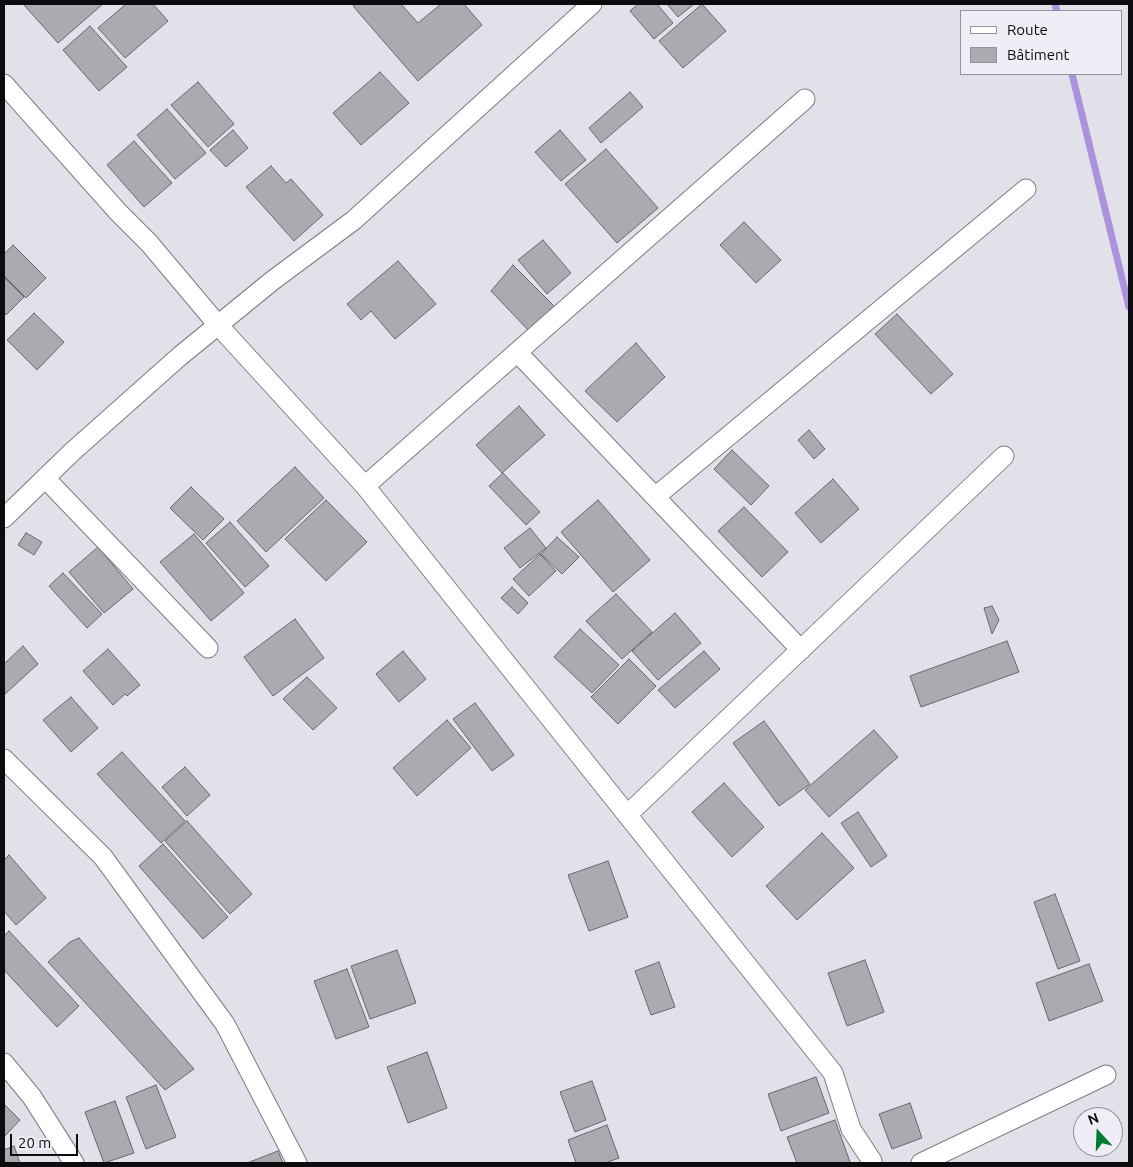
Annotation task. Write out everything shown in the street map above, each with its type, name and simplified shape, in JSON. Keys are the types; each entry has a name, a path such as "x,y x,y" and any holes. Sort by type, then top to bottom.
{"street":[{"path":"4,518 144,388 272,280 354,220 592,4"},
{"path":"4,84 118,212 149,243 218,325 365,486 833,1074 850,1129 872,1161 871,1163"},
{"path":"365,486 805,99"},
{"path":"655,497 1026,189"},
{"path":"517,352 800,650"},
{"path":"627,814 1004,456"},
{"path":"45,478 208,648"},
{"path":"4,759 103,857 225,1024 297,1163"},
{"path":"4,1063 32,1096 74,1163"},
{"path":"921,1163 1106,1075"}],"building":[{"path":"23,4 103,4 58,43"},
{"path":"126,4 153,4 168,21 125,58 98,28"},
{"path":"356,4 401,4 418,23 441,4 464,4 482,25 418,81 353,6"},
{"path":"638,4 657,4 673,23 654,39 630,11"},
{"path":"667,4 694,4 678,17"},
{"path":"702,4 726,31 683,68 659,41"},
{"path":"90,26 127,67 99,91 63,50"},
{"path":"380,72 409,103 361,145 333,113"},
{"path":"198,82 234,124 208,147 171,105"},
{"path":"630,92 643,107 601,143 589,128"},
{"path":"167,109 206,153 175,179 137,135"},
{"path":"233,130 248,148 226,167 210,150"},
{"path":"560,130 586,160 561,181 535,152"},
{"path":"134,141 172,183 144,207 107,165"},
{"path":"606,149 658,208 617,243 565,184"},
{"path":"271,166 286,183 291,179 323,215 294,241 246,187"},
{"path":"744,222 781,260 756,283 720,245"},
{"path":"543,240 571,273 547,294 518,260"},
{"path":"13,245 46,278 26,298 4,276 4,254"},
{"path":"398,261 436,304 395,339 371,311 361,320 347,304"},
{"path":"513,265 555,307 530,332 491,291"},
{"path":"4,277 24,297 6,315 4,312"},
{"path":"34,313 64,342 37,370 7,340"},
{"path":"897,314 953,374 931,394 875,334"},
{"path":"636,343 665,377 617,422 585,391"},
{"path":"519,406 545,435 502,473 476,445"},
{"path":"809,430 825,449 814,459 798,440"},
{"path":"732,450 769,486 751,505 714,469"},
{"path":"295,467 324,498 266,552 237,521"},
{"path":"503,473 540,512 526,525 489,486"},
{"path":"833,479 859,509 821,543 795,513"},
{"path":"191,487 224,519 203,540 170,508"},
{"path":"326,500 367,542 326,581 285,539"},
{"path":"598,500 650,560 613,592 561,532"},
{"path":"744,507 788,552 762,577 718,531"},
{"path":"230,522 269,566 245,587 206,543"},
{"path":"530,528 546,548 520,568 504,548"},
{"path":"26,533 42,542 34,555 18,545"},
{"path":"194,534 244,593 211,621 160,562"},
{"path":"557,537 579,557 562,574 541,554"},
{"path":"98,547 133,589 104,613 69,572"},
{"path":"540,554 556,571 529,596 513,579"},
{"path":"63,573 102,614 87,628 49,586"},
{"path":"512,587 528,603 518,614 501,598"},
{"path":"616,594 652,632 622,659 586,621"},
{"path":"992,606 999,620 992,634 984,608"},
{"path":"675,613 701,643 658,680 632,651"},
{"path":"295,619 324,658 273,696 244,657"},
{"path":"580,629 619,665 592,693 554,657"},
{"path":"1007,641 1019,672 921,707 910,676"},
{"path":"23,646 38,664 4,695 4,664"},
{"path":"108,649 140,685 127,696 125,694 113,705 83,671"},
{"path":"403,651 426,679 399,702 376,674"},
{"path":"704,651 720,669 675,708 658,690"},
{"path":"629,659 656,686 618,724 591,697"},
{"path":"307,677 337,708 313,730 283,699"},
{"path":"71,697 98,728 71,752 43,720"},
{"path":"475,703 514,755 492,771 453,719"},
{"path":"447,720 471,748 417,796 393,768"},
{"path":"764,721 810,784 779,806 733,743"},
{"path":"874,730 898,757 829,817 805,790"},
{"path":"122,752 185,821 161,843 97,774"},
{"path":"185,767 210,795 187,816 162,787"},
{"path":"724,783 764,827 732,857 692,812"},
{"path":"858,812 887,856 871,867 841,823"},
{"path":"187,821 252,894 230,914 165,841"},
{"path":"822,833 854,868 797,920 766,886"},
{"path":"163,844 228,917 203,939 139,866"},
{"path":"9,855 46,898 16,925 4,911 4,860"},
{"path":"608,861 628,917 589,931 568,875"},
{"path":"1055,894 1080,961 1058,969 1034,902"},
{"path":"9,931 79,1006 57,1027 4,970 4,936"},
{"path":"79,938 194,1069 165,1090 48,962 70,942"},
{"path":"397,950 416,1003 370,1019 351,966"},
{"path":"865,960 884,1012 847,1026 828,973"},
{"path":"659,962 675,1007 651,1015 635,971"},
{"path":"1089,964 1103,1001 1049,1021 1036,983"},
{"path":"347,969 369,1027 336,1039 314,981"},
{"path":"427,1052 447,1108 408,1123 387,1067"},
{"path":"816,1077 829,1113 781,1131 768,1094"},
{"path":"592,1081 606,1120 575,1132 560,1092"},
{"path":"156,1085 176,1137 146,1149 126,1097"},
{"path":"115,1101 134,1153 104,1163 85,1112"},
{"path":"910,1103 922,1138 892,1149 879,1114"},
{"path":"4,1104 20,1120 4,1137"},
{"path":"835,1120 850,1162 797,1163 787,1137"},
{"path":"607,1125 619,1158 605,1163 576,1163 568,1140"},
{"path":"14,1146 20,1163 4,1163 4,1150"},
{"path":"278,1151 283,1163 247,1163"}],"waterway":[{"path":"1055,4 1057,10"},
{"path":"1072,75 1129,307"}]}
